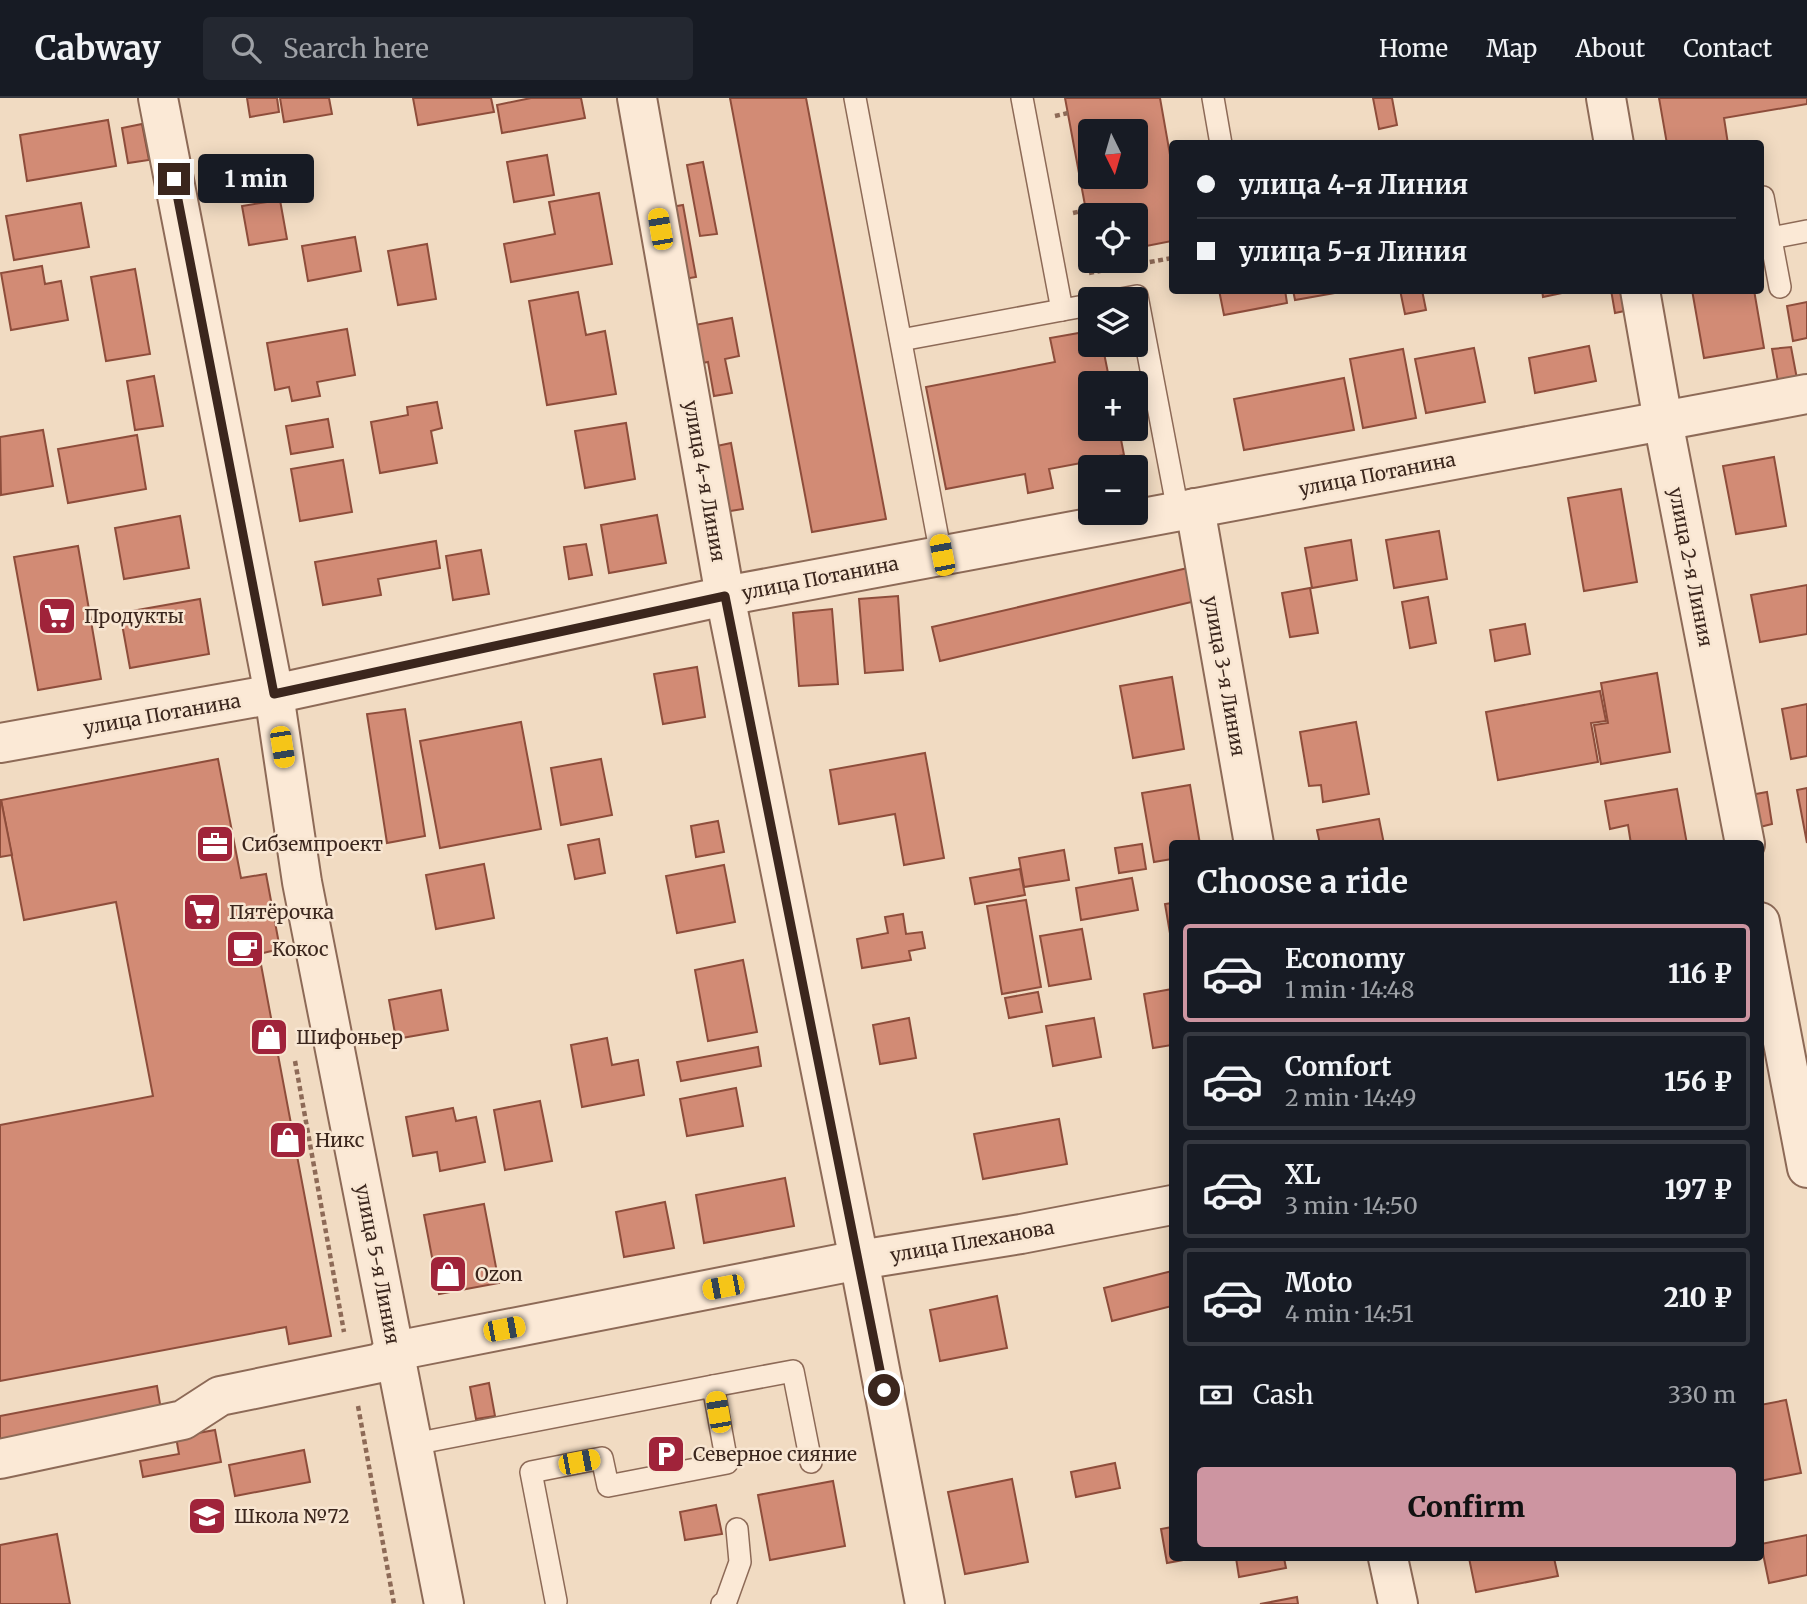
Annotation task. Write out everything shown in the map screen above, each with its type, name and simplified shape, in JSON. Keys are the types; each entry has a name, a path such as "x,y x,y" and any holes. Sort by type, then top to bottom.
{"street":[{"name":"улица 5-я Линия","path":"158,98 274,694 302,882 444,1604"},
{"name":"улица 4-я Линия","path":"637,98 725,596 859,1260 925,1604"},
{"path":"1605,98 1613,140"},
{"name":"улица 2-я Линия","path":"1641,294 1744,840"},
{"name":"улица Потанина","path":"0,743 274,694 725,596 1807,394"},
{"name":"улица 3-я Линия","path":"1186,510 1253,840"},
{"path":"1764,946 1787,1087 1807,1168"},
{"name":"улица Плеханова","path":"0,1459 183,1420 220,1396 380,1363 395,1351 859,1260 1021,1234 1169,1206"},
{"path":"1389,1561 1398,1604"}],"lane":[{"path":"855,98 942,555"},
{"path":"1022,98 1062,310"},
{"path":"1213,98 1220,140"},
{"path":"1764,202 1780,287"},
{"path":"1771,238 1807,231"},
{"path":"901,340 1078,307"},
{"path":"1148,344 1186,510"},
{"path":"414,1444 793,1371 811,1462"},
{"path":"556,1601 531,1472 602,1458 608,1486 727,1463 713,1386"},
{"path":"722,1604 726,1601 740,1562 737,1529"}],"path":[{"path":"1148,262 1169,259"},
{"path":"1076,276 1092,273"},
{"path":"295,1060 394,1604"}],"building":[{"path":"247,98 277,98 279,112 250,117"},
{"path":"280,98 329,98 332,114 284,122"},
{"path":"413,98 491,98 494,112 418,125"},
{"path":"531,98 581,98 585,118 502,133 497,105"},
{"path":"730,98 806,98 886,519 812,532"},
{"path":"1065,98 1160,98 1169,149 1169,242 1148,246 1148,203 1085,203 1082,189 1148,189 1148,119 1078,119 1078,168"},
{"path":"1373,98 1392,98 1397,125 1379,129"},
{"path":"1659,98 1807,98 1807,104 1724,118 1727,140 1666,140"},
{"path":"108,120 116,166 27,181 20,135"},
{"path":"142,124 149,160 128,163 122,128"},
{"path":"547,155 554,195 514,202 507,162"},
{"path":"703,162 717,234 700,236 687,165"},
{"path":"599,193 612,264 511,282 504,244 555,234 549,202"},
{"path":"280,200 287,239 249,245 242,206"},
{"path":"81,203 89,247 14,260 6,216"},
{"path":"683,205 696,277 678,280 665,208"},
{"path":"355,237 361,271 308,281 302,246"},
{"path":"427,244 436,299 398,305 388,251"},
{"path":"42,266 45,284 61,281 68,320 11,330 1,273"},
{"path":"135,269 150,354 106,361 91,277"},
{"path":"578,292 586,335 605,331 616,394 547,405 529,301"},
{"path":"1220,294 1286,294 1287,303 1224,315"},
{"path":"1294,294 1329,294 1295,300"},
{"path":"1401,294 1423,294 1426,310 1405,314"},
{"path":"1612,294 1632,294 1634,309 1615,313"},
{"path":"1693,294 1755,294 1764,348 1704,358"},
{"path":"1807,302 1807,338 1793,341 1787,306"},
{"path":"732,318 739,356 725,359 732,393 714,396 708,362 702,363 695,325"},
{"path":"347,329 355,375 317,382 320,396 292,401 289,387 275,390 267,343"},
{"path":"1078,333 1078,357 1105,357 1108,371 1078,371 1078,441 1121,441 1124,455 1078,455 1078,464 1049,469 1053,488 1028,493 1025,474 946,489 926,387 1055,362 1050,338"},
{"path":"1589,346 1596,381 1535,393 1529,358"},
{"path":"1791,347 1797,379 1778,382 1772,349"},
{"path":"1474,348 1485,402 1426,413 1415,359"},
{"path":"1403,349 1416,418 1363,428 1350,359"},
{"path":"154,376 163,426 135,430 127,381"},
{"path":"1344,378 1354,430 1244,450 1234,399"},
{"path":"437,402 442,428 431,431 437,463 380,473 371,422 408,415 407,407"},
{"path":"328,419 333,447 291,454 286,426"},
{"path":"626,423 635,479 585,488 575,431"},
{"path":"43,430 53,486 1,495 0,437"},
{"path":"137,435 146,489 68,503 58,449"},
{"path":"731,443 743,509 724,512 712,447"},
{"path":"1774,457 1786,526 1736,534 1723,466"},
{"path":"343,460 352,512 300,521 291,469"},
{"path":"1621,489 1637,582 1584,591 1568,498"},
{"path":"657,515 666,563 609,573 601,525"},
{"path":"180,516 189,568 124,579 115,528"},
{"path":"1439,531 1447,579 1394,588 1386,540"},
{"path":"1351,540 1357,580 1312,588 1305,548"},
{"path":"436,541 440,568 378,579 381,595 323,605 315,562"},
{"path":"586,544 592,575 569,579 564,547"},
{"path":"78,546 101,679 38,690 14,557"},
{"path":"481,550 489,594 453,600 446,556"},
{"path":"1192,567 1200,600 940,661 932,627"},
{"path":"1807,585 1807,634 1760,642 1751,595"},
{"path":"1310,588 1318,633 1290,637 1282,593"},
{"path":"898,596 903,670 865,673 859,599"},
{"path":"1428,597 1436,643 1410,648 1402,602"},
{"path":"200,599 209,654 130,668 120,613"},
{"path":"832,609 838,684 799,686 793,613"},
{"path":"1525,624 1530,654 1495,661 1490,630"},
{"path":"697,667 705,717 663,724 654,674"},
{"path":"1657,673 1670,752 1601,764 1594,725 1608,723 1601,683"},
{"path":"1172,677 1184,749 1133,758 1120,686"},
{"path":"1600,691 1606,721 1591,723 1598,762 1498,780 1486,712"},
{"path":"1807,704 1807,756 1791,759 1782,709"},
{"path":"405,709 425,836 387,843 367,714"},
{"path":"521,722 541,829 440,848 420,741"},
{"path":"1356,722 1369,794 1323,802 1321,785 1309,786 1300,732"},
{"path":"925,753 944,858 904,865 895,814 839,824 830,770"},
{"path":"218,759 241,878 266,874 280,949 259,954 331,1336 289,1344 286,1327 0,1381 0,1125 153,1096 116,902 24,920 1,800"},
{"path":"601,759 612,815 561,825 551,768"},
{"path":"1190,785 1199,840 1169,840 1169,860 1154,862 1142,793"},
{"path":"1807,788 1807,843 1797,790"},
{"path":"1677,789 1686,840 1630,840 1628,825 1610,829 1605,801"},
{"path":"1767,792 1772,824 1756,828 1750,795"},
{"path":"0,800 12,855 0,857"},
{"path":"1379,819 1383,840 1319,840 1317,830"},
{"path":"718,821 724,852 696,857 691,826"},
{"path":"599,839 605,873 575,879 568,845"},
{"path":"1142,844 1146,869 1119,873 1115,848"},
{"path":"1064,850 1069,880 1024,887 1019,858"},
{"path":"484,864 494,918 436,929 426,875"},
{"path":"724,865 735,922 677,933 666,876"},
{"path":"1020,869 1025,895 975,904 970,878"},
{"path":"1132,878 1138,910 1081,920 1076,888"},
{"path":"1026,900 1041,987 1002,994 987,906"},
{"path":"1169,903 1169,927 1165,904"},
{"path":"903,914 906,934 922,932 925,948 909,951 911,960 862,968 857,939 888,933 885,917"},
{"path":"1082,929 1091,979 1049,986 1040,936"},
{"path":"743,960 757,1032 708,1041 695,970"},
{"path":"441,990 448,1030 396,1039 389,1000"},
{"path":"1169,990 1169,1045 1153,1048 1144,994"},
{"path":"1038,992 1042,1012 1009,1018 1005,998"},
{"path":"909,1018 916,1058 880,1064 873,1025"},
{"path":"1094,1018 1101,1057 1053,1066 1046,1026"},
{"path":"607,1038 612,1065 638,1060 644,1095 582,1107 571,1045"},
{"path":"758,1047 761,1066 681,1081 677,1062"},
{"path":"736,1088 743,1126 687,1136 680,1099"},
{"path":"540,1101 552,1161 505,1170 494,1110"},
{"path":"453,1108 456,1121 476,1117 485,1162 440,1171 437,1152 413,1156 406,1117"},
{"path":"1059,1119 1067,1164 983,1179 974,1134"},
{"path":"785,1178 794,1226 704,1243 696,1195"},
{"path":"665,1202 674,1248 624,1257 616,1212"},
{"path":"484,1204 499,1283 439,1294 424,1215"},
{"path":"1169,1272 1169,1307 1112,1321 1104,1288"},
{"path":"997,1296 1007,1348 940,1361 930,1310"},
{"path":"489,1383 495,1416 476,1419 470,1387"},
{"path":"157,1386 162,1416 0,1447 0,1416"},
{"path":"1786,1400 1801,1473 1764,1480 1764,1404"},
{"path":"215,1430 221,1462 143,1477 140,1461 179,1454 176,1437"},
{"path":"304,1450 310,1482 235,1496 229,1465"},
{"path":"1115,1463 1120,1488 1076,1497 1071,1472"},
{"path":"1012,1479 1028,1562 965,1574 948,1492"},
{"path":"833,1481 845,1546 770,1560 758,1495"},
{"path":"716,1505 722,1534 685,1540 680,1512"},
{"path":"1169,1528 1169,1561 1178,1561 1167,1563 1161,1529"},
{"path":"57,1534 70,1604 0,1604 0,1545"},
{"path":"1807,1535 1807,1575 1769,1583 1764,1543"},
{"path":"1236,1561 1285,1561 1286,1568 1239,1577"},
{"path":"1470,1561 1555,1561 1558,1576 1476,1592"},
{"path":"1297,1597 1298,1604 1260,1604"}],"place":[{"name":"Продукты","path":"57,616"},
{"name":"Сибземпроект","path":"215,844"},
{"name":"Пятёрочка","path":"202,912"},
{"name":"Кокос","path":"245,949"},
{"name":"Шифоньер","path":"269,1037"},
{"name":"Никс","path":"288,1140"},
{"name":"Ozon","path":"448,1274"},
{"name":"Северное сияние","path":"666,1454"},
{"name":"Школа №72","path":"207,1516"}],"route":[{"path":"174,179 274,694 725,596 884,1390"}]}
